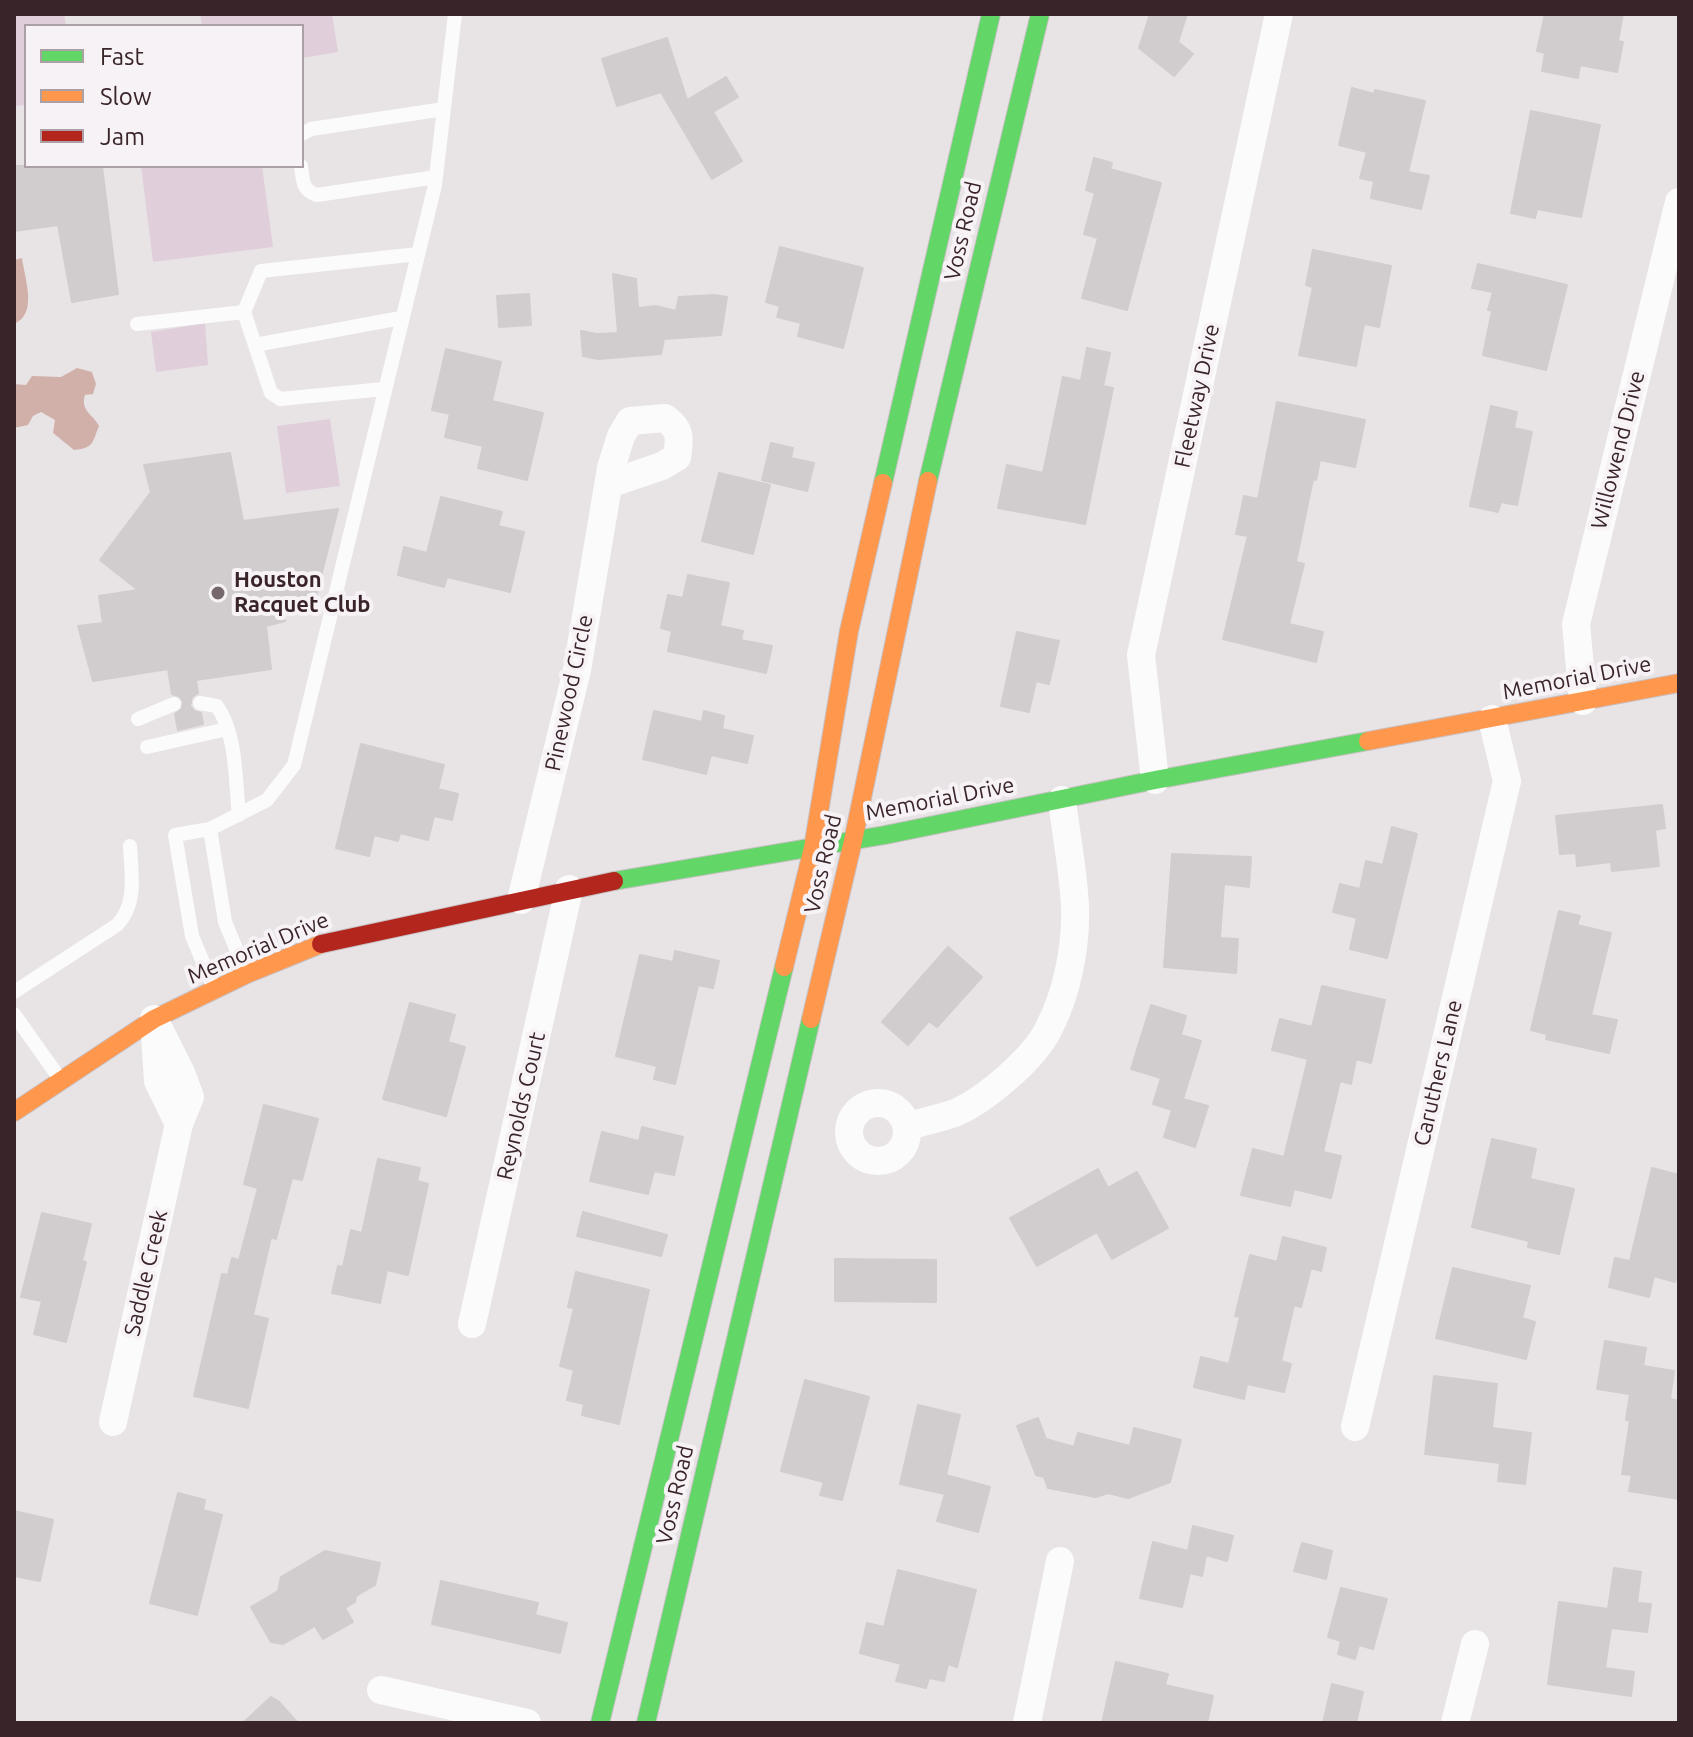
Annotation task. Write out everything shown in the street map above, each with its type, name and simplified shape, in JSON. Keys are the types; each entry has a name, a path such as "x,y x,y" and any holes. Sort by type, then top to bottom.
{"main road":[{"name":"Voss Road","path":"646,1723 853,841 923,503 991,14"},
{"name":"Voss Road","path":"600,1723 813,848 849,631 960,245 1040,14"},
{"name":"Memorial Drive","path":"14,1112 154,1019 247,974 328,941 569,889 853,841 1155,780 1679,683"}],"street":[{"name":"Fleetway Drive","path":"1155,780 1141,655 1279,14"},
{"name":"Willowend Drive","path":"1583,701 1576,624 1679,202"},
{"name":"Pinewood Circle","path":"521,900 577,670 609,484"},
{"name":"Caruthers Lane","path":"1355,1427 1507,781 1492,719"},
{"path":"908,1126 956,1112 988,1094 1020,1066 1049,1030 1074,944 1075,908 1062,800"},
{"name":"Reynolds Court","path":"472,1324 569,889"},
{"name":"Saddle Creek","path":"113,1422 179,1124 190,1097 154,1019"},
{"path":"1027,1723 1060,1561"},
{"path":"1455,1723 1475,1644"},
{"path":"381,1690 527,1723"}],"lane":[{"path":"215,990 192,936 175,835 210,829 267,800 294,765 436,177 455,14"},
{"path":"304,133 311,129 444,109"},
{"path":"301,168 303,187 317,195 436,177"},
{"path":"384,389 280,399 271,393 244,312 261,271 418,254"},
{"path":"137,324 244,312"},
{"path":"255,345 401,318"},
{"path":"200,703 217,706 225,717 239,815"},
{"path":"138,719 174,704"},
{"path":"147,747 227,729"},
{"path":"210,829 225,922 247,974"},
{"path":"14,992 125,917 132,899 130,846"},
{"path":"14,1014 60,1079"}],"shaded area":[{"path":"14,14 64,14 66,24 24,24 24,105 14,106"},
{"path":"200,14 332,14 338,52 304,58 304,24 202,24"},
{"path":"141,168 262,168 273,247 153,262"},
{"path":"22,258 28,305 26,313 14,324 14,260"},
{"path":"205,323 208,365 156,372 151,332"},
{"path":"77,368 92,372 96,384 93,394 85,395 84,400 86,409 99,426 91,444 74,450 53,433 55,420 41,412 33,416 28,425 14,428 14,384 26,385 32,376 61,377"},
{"path":"330,419 340,486 286,493 277,426"}],"building":[{"path":"1150,14 1187,14 1178,42 1193,54 1174,76 1139,48"},
{"path":"1545,14 1623,14 1618,41 1623,42 1617,72 1580,65 1578,78 1542,71 1545,53 1537,51"},
{"path":"667,38 687,100 726,77 738,97 713,112 742,161 712,179 661,92 617,106 602,59"},
{"path":"1352,88 1425,101 1408,172 1429,176 1421,209 1371,198 1374,181 1360,178 1367,152 1339,145"},
{"path":"1531,111 1600,125 1581,217 1537,209 1535,218 1511,213"},
{"path":"1094,158 1112,163 1110,169 1161,183 1127,310 1082,298 1098,238 1084,234 1095,193 1086,190"},
{"path":"14,166 102,168 118,294 72,302 58,225 14,231"},
{"path":"780,247 863,268 843,348 798,336 801,323 777,317 780,306 766,302"},
{"path":"1313,250 1391,266 1379,327 1364,324 1356,366 1299,355 1313,287 1306,285"},
{"path":"1478,264 1567,285 1546,370 1483,355 1493,292 1472,288"},
{"path":"613,274 636,279 638,308 656,306 676,311 679,297 727,297 721,335 664,339 661,354 598,359 583,356 581,331 618,333"},
{"path":"529,294 531,325 499,327 497,296"},
{"path":"1087,348 1110,353 1103,386 1113,388 1085,524 998,508 1007,465 1043,473 1063,377 1081,381"},
{"path":"446,349 501,362 492,401 543,413 527,480 478,468 483,446 445,437 450,414 432,410"},
{"path":"1277,402 1365,420 1355,467 1320,460 1316,480 1313,479 1296,562 1304,564 1289,624 1323,632 1316,662 1223,639 1248,536 1236,534 1244,496 1258,499"},
{"path":"1491,406 1517,412 1514,428 1532,432 1517,505 1501,502 1498,512 1470,506"},
{"path":"771,443 793,448 791,458 814,463 807,491 762,480"},
{"name":"Houston Racquet Club","path":"230,453 243,521 338,509 316,596 282,603 285,621 266,626 271,669 196,680 198,693 192,697 190,706 201,713 203,724 178,730 175,714 182,709 183,701 172,694 168,669 93,681 78,626 103,623 99,596 138,590 100,560 151,492 144,465"},
{"path":"719,473 770,485 753,554 702,541"},
{"path":"441,497 502,512 498,526 524,532 510,592 447,577 444,587 398,575 404,547 427,553"},
{"path":"688,575 729,583 720,626 743,631 741,640 772,646 766,673 668,651 672,631 661,628 668,595 683,598"},
{"path":"1017,632 1059,641 1049,684 1036,681 1029,712 1001,706"},
{"path":"654,711 702,722 704,711 724,716 722,729 753,736 747,763 711,755 706,774 643,759"},
{"path":"361,744 444,765 438,789 458,794 452,820 434,816 428,840 400,833 398,841 374,835 369,856 336,848"},
{"path":"1662,805 1665,828 1655,830 1659,866 1612,871 1611,862 1577,866 1576,853 1560,854 1556,816"},
{"path":"1392,827 1417,834 1387,958 1350,949 1357,918 1333,912 1340,884 1360,889 1366,861 1383,865"},
{"path":"1172,854 1251,857 1249,887 1224,884 1220,938 1238,939 1236,973 1164,967"},
{"path":"1559,911 1580,916 1577,925 1611,933 1591,1015 1617,1020 1609,1053 1546,1039 1547,1034 1531,1030"},
{"path":"948,947 982,977 937,1027 929,1021 908,1045 882,1022"},
{"path":"675,951 719,961 713,988 698,985 675,1084 654,1079 657,1066 616,1056 640,955 673,962"},
{"path":"1322,986 1385,1000 1371,1063 1356,1059 1351,1084 1340,1081 1323,1152 1341,1156 1331,1198 1294,1189 1290,1206 1241,1195 1253,1149 1284,1157 1308,1059 1272,1050 1280,1019 1312,1027"},
{"path":"410,1003 455,1015 448,1042 465,1047 446,1116 383,1099"},
{"path":"1151,1005 1186,1016 1181,1035 1201,1041 1183,1099 1208,1106 1195,1147 1164,1137 1172,1110 1153,1104 1161,1078 1131,1069"},
{"path":"264,1105 318,1119 302,1180 292,1178 276,1239 271,1237 253,1315 268,1319 248,1408 194,1396 222,1274 228,1275 232,1258 239,1260 258,1188 244,1184"},
{"path":"642,1127 683,1137 674,1175 654,1171 648,1194 590,1181 602,1132 639,1141"},
{"path":"1492,1139 1536,1149 1530,1179 1574,1189 1559,1254 1528,1247 1529,1241 1472,1227"},
{"path":"378,1159 420,1168 417,1181 428,1184 408,1275 387,1270 380,1303 332,1293 338,1266 343,1267 351,1230 362,1233"},
{"path":"1652,1168 1679,1175 1679,1265 1675,1282 1654,1276 1649,1297 1609,1287 1615,1258 1630,1261"},
{"path":"1098,1169 1108,1188 1137,1172 1168,1228 1112,1259 1097,1232 1037,1266 1010,1218"},
{"path":"583,1212 667,1235 661,1256 577,1236"},
{"path":"42,1213 91,1224 82,1261 86,1262 66,1342 34,1334 42,1301 21,1297"},
{"path":"1283,1237 1326,1248 1321,1271 1311,1268 1301,1307 1294,1305 1281,1361 1291,1364 1284,1392 1247,1384 1244,1399 1194,1387 1201,1357 1229,1364 1240,1317 1235,1316 1250,1255 1277,1262"},
{"path":"835,1259 936,1260 936,1302 835,1301"},
{"path":"1453,1268 1530,1286 1522,1318 1535,1322 1526,1359 1436,1338"},
{"path":"576,1272 649,1290 619,1424 582,1415 584,1404 567,1400 574,1370 560,1366 574,1308 568,1307"},
{"path":"1605,1341 1646,1348 1643,1366 1674,1371 1670,1399 1679,1401 1679,1499 1629,1491 1632,1475 1622,1474 1630,1420 1626,1420 1630,1394 1597,1389"},
{"path":"1434,1376 1497,1384 1492,1428 1531,1433 1525,1484 1498,1481 1500,1463 1425,1454"},
{"path":"805,1380 869,1397 842,1500 820,1495 824,1482 781,1471"},
{"path":"918,1405 960,1415 946,1475 990,1487 978,1532 937,1521 945,1494 900,1484"},
{"path":"1038,1418 1046,1439 1074,1447 1078,1433 1130,1446 1134,1428 1181,1440 1170,1482 1128,1498 1108,1493 1096,1497 1048,1488 1044,1477 1036,1475 1017,1426"},
{"path":"178,1493 205,1500 203,1510 222,1515 197,1615 150,1603"},
{"path":"14,1511 53,1520 40,1581 14,1576"},
{"path":"1193,1526 1233,1536 1227,1561 1206,1555 1202,1576 1190,1573 1182,1607 1140,1598 1153,1542 1188,1551"},
{"path":"1302,1543 1332,1551 1326,1579 1294,1571"},
{"path":"325,1551 380,1563 375,1585 356,1596 355,1602 345,1608 353,1622 323,1639 315,1626 283,1644 271,1642 251,1607 278,1591 281,1577"},
{"path":"1614,1568 1641,1572 1637,1603 1651,1604 1647,1632 1611,1628 1605,1668 1634,1672 1631,1696 1548,1684 1559,1602 1608,1609"},
{"path":"898,1570 976,1590 957,1667 948,1664 944,1681 929,1678 926,1688 896,1681 901,1664 860,1653 867,1623 884,1627"},
{"path":"441,1581 538,1603 535,1615 567,1623 560,1653 432,1624"},
{"path":"1341,1588 1387,1599 1373,1649 1359,1645 1355,1659 1338,1654 1341,1641 1328,1637"},
{"path":"1116,1662 1168,1674 1165,1685 1213,1696 1207,1723 1102,1723"},
{"path":"1332,1684 1363,1692 1356,1723 1323,1723"},
{"path":"271,1697 298,1723 243,1723"}],"traffic: fast":[{"path":"883,483 991,14"},
{"path":"928,481 1040,14"},
{"path":"614,881 885,835 1155,780 1368,741"},
{"path":"600,1723 784,967"},
{"path":"646,1723 811,1019"}],"traffic: slow":[{"path":"811,1019 853,841 928,481"},
{"path":"784,967 813,848 849,631 883,483"},
{"path":"1368,741 1679,683"},
{"path":"14,1112 154,1019 247,974 321,944"}],"traffic: jam":[{"path":"321,944 614,881"}],"place":[{"name":"Houston Racquet Club","path":"218,593"}]}
